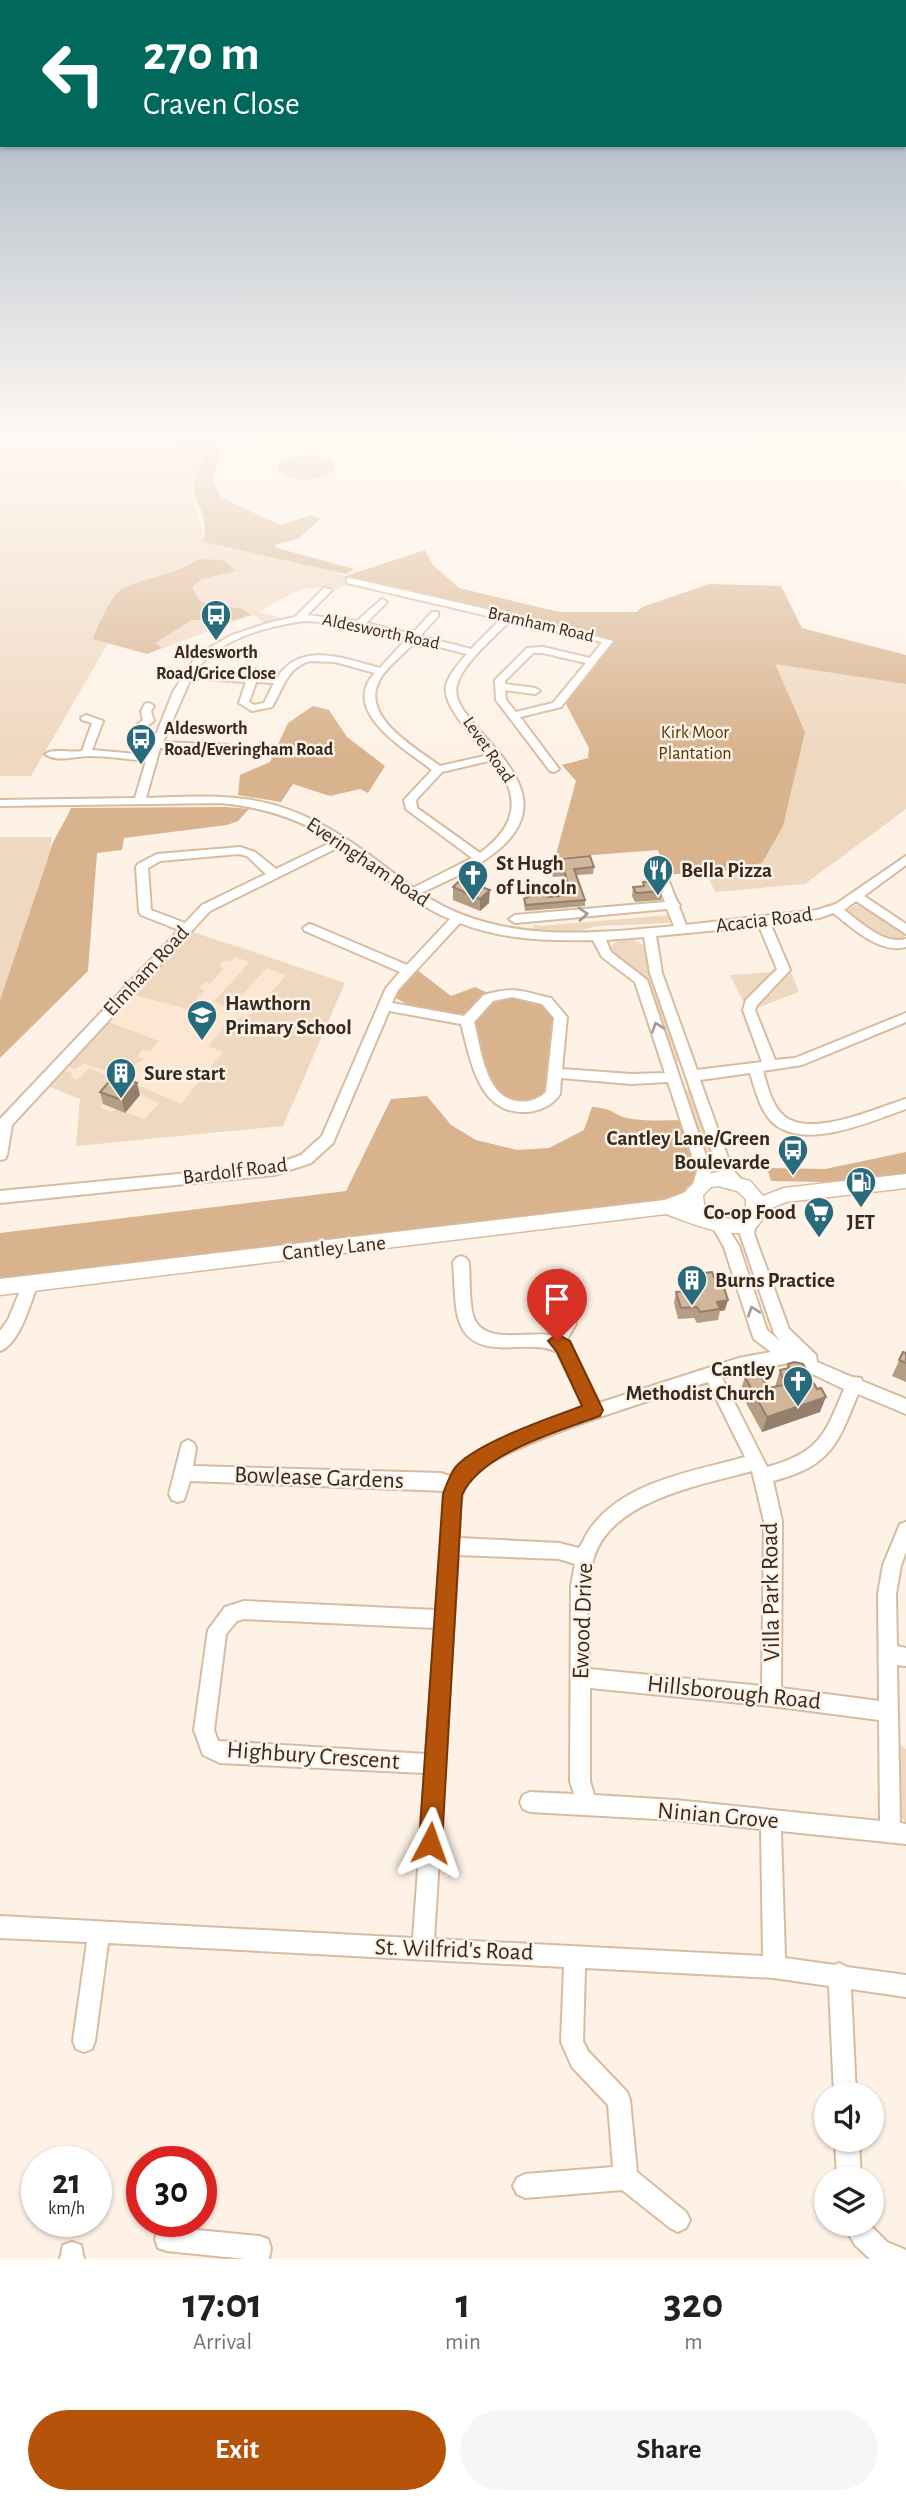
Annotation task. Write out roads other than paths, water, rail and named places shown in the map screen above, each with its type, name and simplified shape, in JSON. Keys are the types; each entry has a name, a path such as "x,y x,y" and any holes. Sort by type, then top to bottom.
{"main road":[{"path":"784,1195 736,1227 711,1223 696,1212 696,1190 718,1178 784,1195 906,1181"},
{"path":"741,1184 753,1214"},
{"name":"Cantley Lane","path":"0,1287 667,1207 696,1190"},
{"name":"Cantley Lane","path":"667,1207 711,1223"}],"street":[{"name":"Bramham Road","path":"350,581 607,640 553,707 513,716"},
{"path":"299,618 327,590"},
{"path":"357,626 381,602"},
{"path":"435,614 381,671 369,696 374,716 392,736 438,770"},
{"name":"Levet Road","path":"412,893 501,843 516,820 517,795 510,779 458,709 451,694 454,677 509,617"},
{"name":"Aldesworth Road","path":"140,801 150,758 189,675 200,659 216,648 268,625 299,618 318,618 475,653"},
{"path":"554,769 500,697 500,680 530,650 591,661"},
{"path":"252,679 244,703 258,708 268,705 291,666 312,659 328,658 381,671"},
{"path":"189,675 282,681"},
{"path":"500,686 535,691"},
{"path":"149,706 146,723 167,723"},
{"path":"86,718 98,721 86,752"},
{"path":"156,745 228,748"},
{"path":"50,754 72,756 86,752 150,758"},
{"path":"478,858 410,806 411,798 438,770 494,757"},
{"name":"Everingham Road","path":"0,803 249,802 300,816 344,840 412,893 458,918 530,936 598,937 649,932"},
{"name":"Elmham Road","path":"0,1155 2,1123 206,908 344,840"},
{"path":"186,928 145,912 142,867 145,863 157,858 240,850 251,854 274,874"},
{"name":"Acacia Road","path":"649,932 810,916 835,909 903,865"},
{"path":"661,877 681,929"},
{"path":"856,896 906,930"},
{"path":"515,919 674,905"},
{"path":"835,909 887,944 898,947 906,943"},
{"name":"Bardolf Road","path":"0,1197 274,1170 295,1165 315,1153 328,1139 396,982 458,918"},
{"path":"764,921 784,970 751,1003 749,1010 771,1067"},
{"path":"309,928 407,970"},
{"path":"649,932 656,973 726,1172 741,1184"},
{"path":"598,937 606,954 641,980 704,1171 696,1190"},
{"path":"512,993 546,1001 561,1017 553,1094 546,1101 529,1107 503,1104 490,1093 467,1021 477,1009 497,995 512,993"},
{"path":"384,1006 467,1021"},
{"path":"555,1073 631,1079 771,1067 797,1062 906,1017"},
{"path":"755,1069 775,1115 797,1129 816,1131 906,1104"},
{"path":"673,1077 692,1075"},
{"path":"753,1214 747,1234 782,1333 819,1367"},
{"path":"711,1223 725,1233 760,1334 765,1340 789,1356 906,1406"},
{"path":"461,1262 465,1316 473,1332 491,1341 545,1338 557,1341 563,1347 594,1410"},
{"path":"557,1341 568,1324 561,1276"},
{"path":"742,1280 763,1278"},
{"path":"0,1344 15,1322 30,1283"},
{"path":"738,1366 756,1355 765,1340"},
{"path":"423,1950 455,1486 478,1460 548,1427 594,1410 738,1366 789,1356"},
{"name":"Villa Park Road","path":"712,1374 760,1469 773,1521 771,1696"},
{"name":"Ewood Drive","path":"587,1806 580,1781 583,1558 600,1528 612,1515 637,1499 760,1469 794,1469 819,1455 829,1443 855,1383"},
{"path":"178,1494 188,1448"},
{"name":"Bowlease Gardens","path":"183,1473 441,1481 455,1486"},
{"path":"898,1834 888,1712 896,1655 887,1594 892,1565 906,1530"},
{"path":"449,1546 559,1551 583,1558"},
{"name":"Highbury Crescent","path":"436,1764 220,1753 210,1748 204,1730 217,1630 232,1613 244,1610 444,1619"},
{"name":"Hillsborough Road","path":"580,1678 771,1696 888,1712"},
{"name":"Ninian Grove","path":"530,1802 771,1820 898,1834"},
{"path":"771,1820 774,1967"},
{"name":"St. Wilfrid's Road","path":"0,1927 774,1967 839,1974 906,1986"},
{"path":"84,2041 99,1931"},
{"path":"575,1955 572,2042 580,2059 618,2100 626,2178"},
{"path":"839,1974 844,2082"},
{"path":"525,2186 626,2178 678,2220"},
{"path":"863,2236 881,2254 898,2259"},
{"path":"167,2239 259,2248 257,2259"}],"place":[{"name":"Aldesworth Road/Grice Close","path":"216,642"},
{"name":"Aldesworth Road/Everingham Road","path":"141,766"},
{"name":"Bella Pizza","path":"658,897"},
{"name":"St Hugh of Lincoln","path":"473,902"},
{"name":"Hawthorn Primary School","path":"202,1042"},
{"name":"Sure start","path":"121,1100"},
{"name":"Cantley Lane/Green Boulevarde","path":"793,1177"},
{"name":"JET","path":"861,1209"},
{"name":"Co-op Food","path":"819,1239"},
{"name":"Burns Practice","path":"692,1307"},
{"name":"Cantley Methodist Church","path":"798,1408"}],"park label":[{"name":"Kirk Moor Plantation","path":"695,743"}]}
